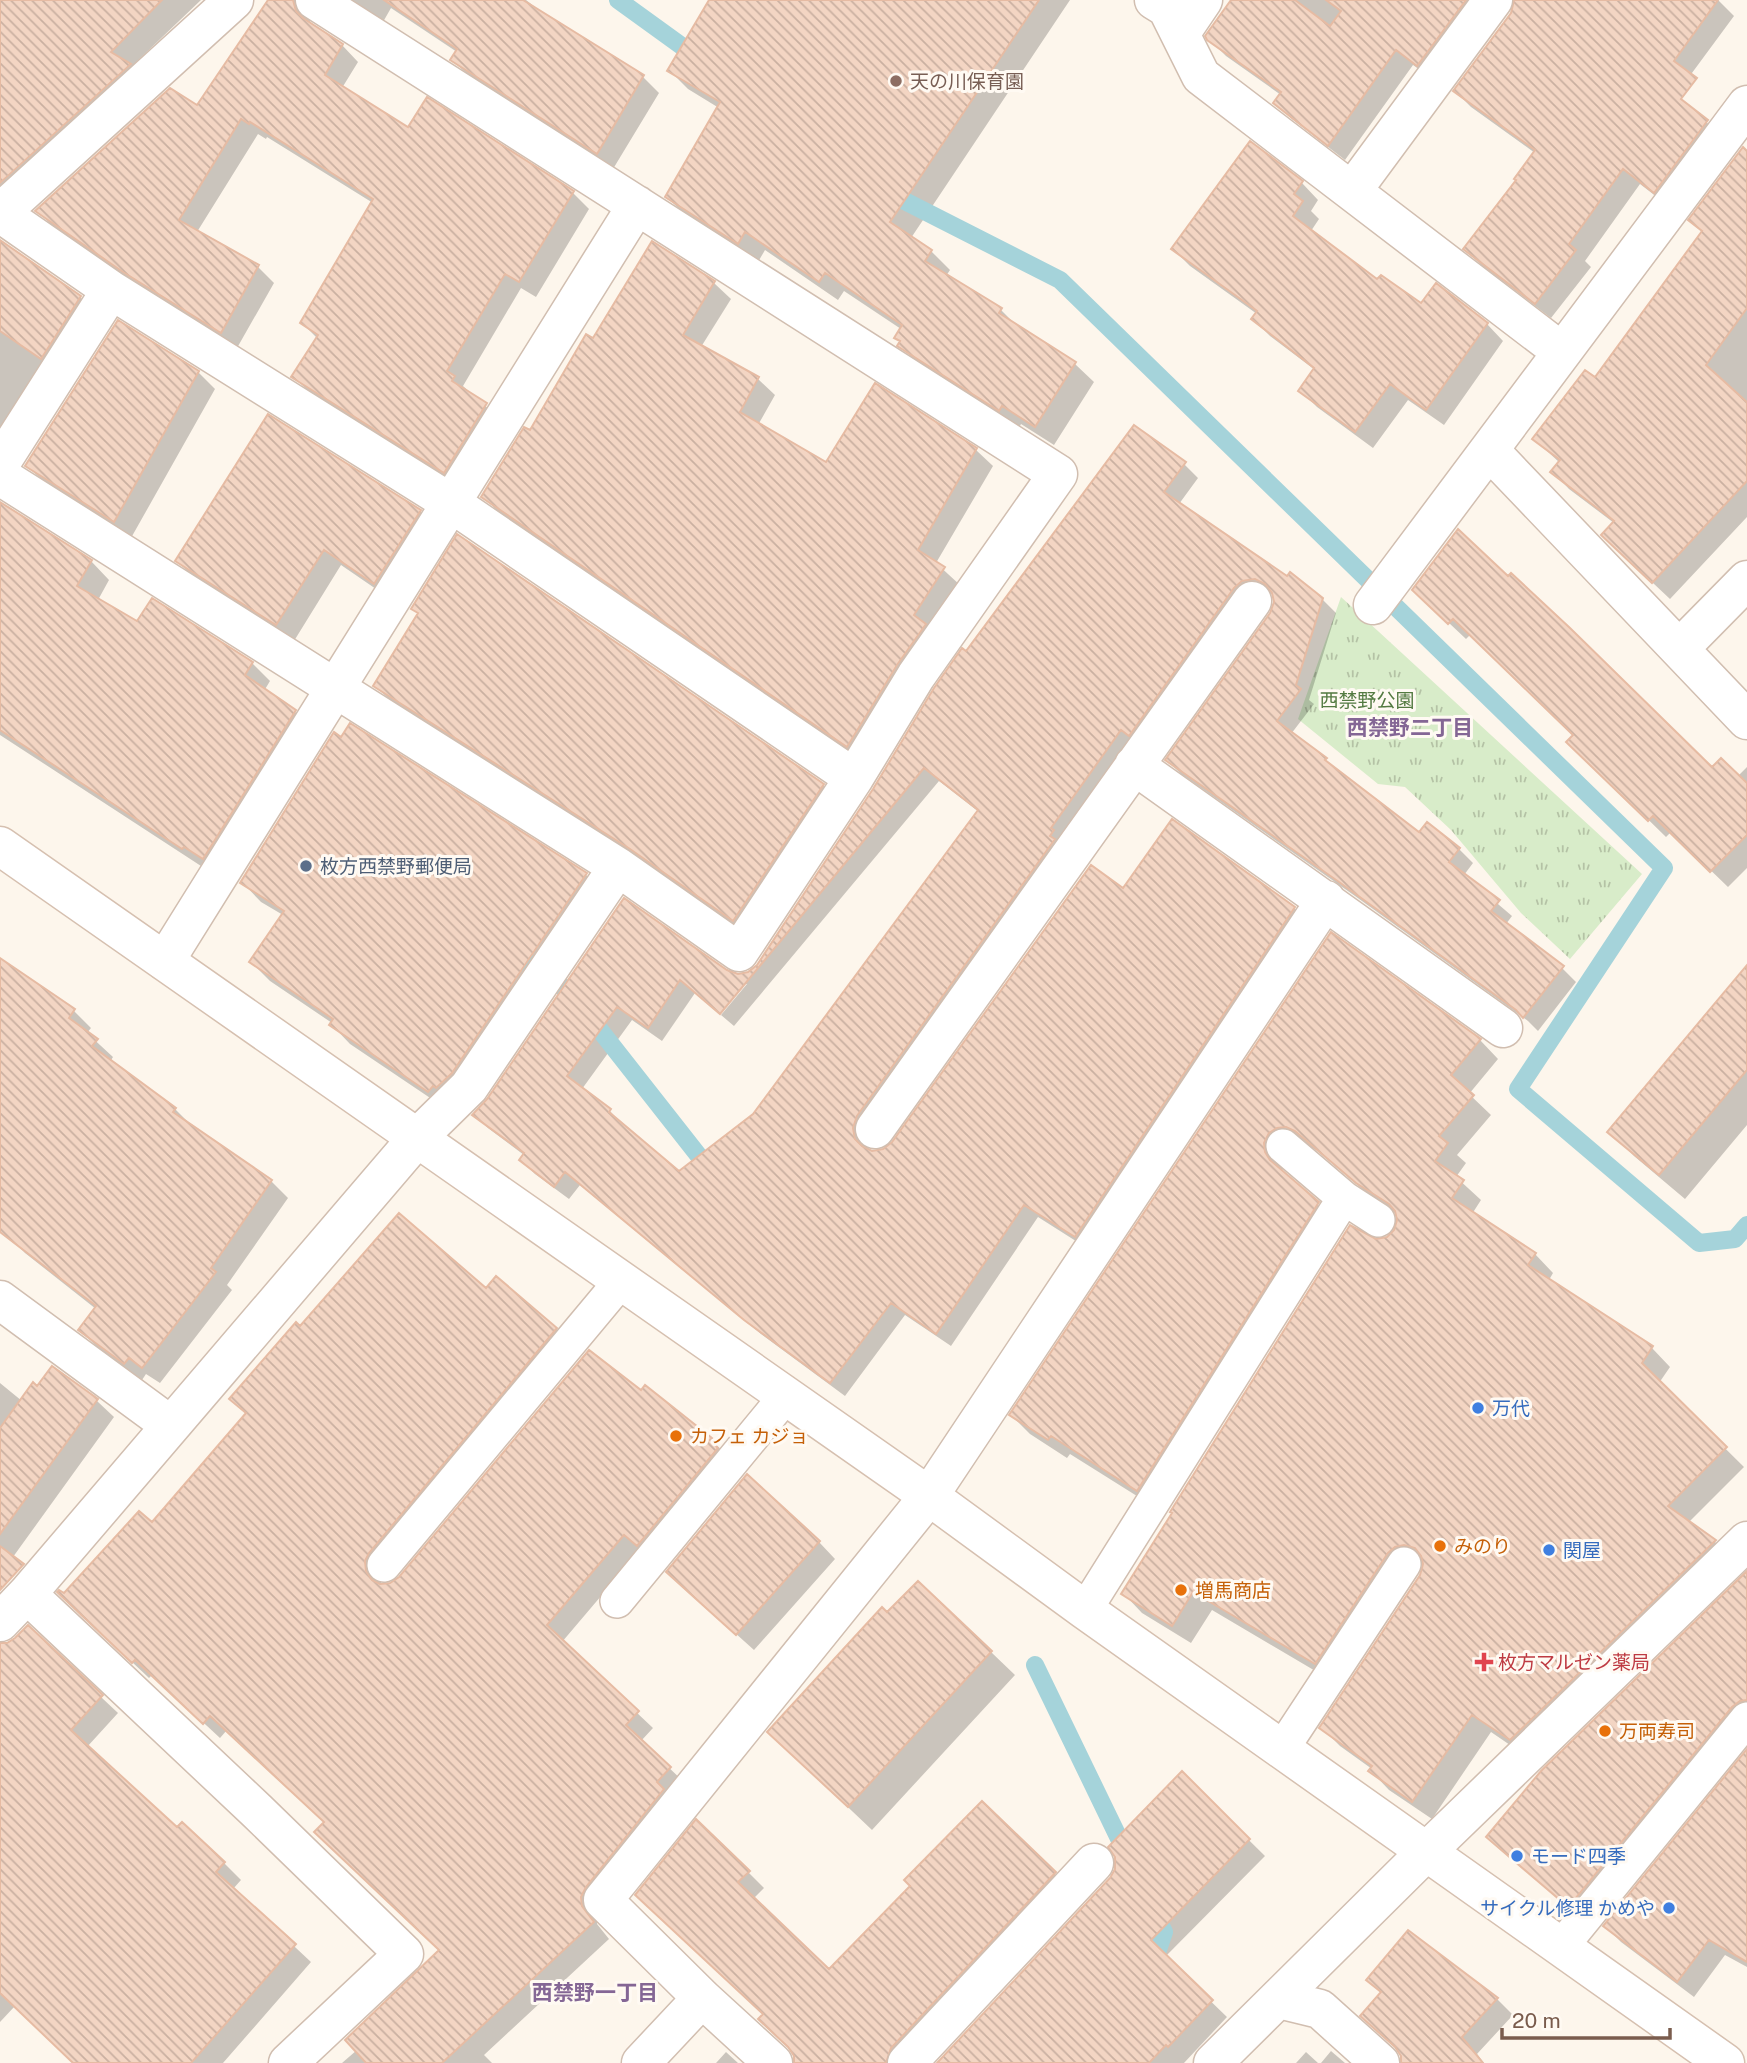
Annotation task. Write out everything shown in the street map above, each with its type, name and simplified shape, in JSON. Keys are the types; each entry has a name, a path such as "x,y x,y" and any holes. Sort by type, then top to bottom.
{"street":[{"path":"234,0 0,213 111,290 451,503 854,778"},
{"path":"0,476 618,867 739,952 854,778 916,676 1058,474 315,0"},
{"path":"1154,0 1167,8 1201,76 1562,352"},
{"path":"1180,34 1203,0"},
{"path":"1352,191 1493,0"},
{"path":"1382,594 1747,105"},
{"path":"165,961 636,205"},
{"path":"0,464 111,290"},
{"path":"1489,450 1747,720"},
{"path":"1680,649 1747,580"},
{"path":"875,1129 1252,601"},
{"path":"1134,765 1503,1028"},
{"path":"0,846 929,1496 1085,1610 1725,2063"},
{"path":"0,1622 27,1594 418,1137 469,1087 618,867"},
{"path":"773,2063 702,1998 603,1900 929,1496 1326,900"},
{"path":"0,1300 170,1424"},
{"path":"1213,2063 1747,1541"},
{"path":"27,1594 404,1954 288,2063"},
{"path":"907,2063 1094,1863"},
{"path":"641,2063 702,1998"},
{"path":"1279,1998 1320,2009 1380,2063"}],"lane":[{"path":"1283,1146 1343,1198 1378,1220"},
{"path":"1085,1610 1343,1198"},
{"path":"384,1565 621,1281"},
{"path":"617,1601 785,1397"},
{"path":"1282,1749 1404,1564"},
{"path":"1561,1947 1747,1718"}],"green space":[{"name":"西禁野公園","path":"1341,597 1642,874 1570,959 1521,913 1451,830 1405,787 1378,784 1298,719"}],"building":[{"path":"0,0 162,0 111,52 131,64 0,183"},
{"path":"268,0 293,0 296,11 303,18 343,44 325,75 408,127 427,97 574,191 519,282 505,274 447,371 455,376 452,381 487,403 444,473 291,377 318,335 300,323 373,199 241,119 179,220 259,265 221,333 123,272 35,211 170,88 197,105"},
{"path":"384,0 523,0 644,75 597,154 450,60 457,49"},
{"path":"709,0 1039,0 890,222 932,250 925,261 1002,308 999,313 1076,362 1035,427 1002,406 999,411 897,346 900,341 894,338 902,325 825,273 819,282 745,232 738,244 665,197 720,102 667,71"},
{"path":"1231,0 1295,0 1330,26 1341,11 1326,0 1466,0 1417,66 1396,50 1328,146 1273,103 1281,92 1207,40 1205,36"},
{"path":"1514,0 1718,0 1674,61 1697,78 1681,99 1708,120 1654,193 1623,169 1569,244 1576,250 1535,304 1463,249 1516,180 1514,179 1535,150 1453,91 1511,13"},
{"path":"1250,141 1303,181 1294,194 1303,201 1293,216 1377,279 1381,275 1421,303 1436,283 1488,323 1426,410 1390,384 1355,432 1298,391 1314,368 1251,319 1257,311 1171,249"},
{"path":"1743,147 1747,151 1747,308 1706,365 1747,402 1747,481 1652,583 1601,535 1614,521 1550,472 1560,460 1532,439 1585,370 1595,377 1702,231 1688,220"},
{"path":"0,240 81,296 41,359 0,331"},
{"path":"652,241 715,281 683,335 759,377 740,412 826,462 875,383 977,448 918,550 945,567 914,615 926,624 897,665 847,747 481,497 524,427 530,430 586,334 593,338"},
{"path":"118,320 199,371 114,522 25,466"},
{"path":"268,414 421,510 374,584 324,550 276,625 175,561"},
{"path":"1134,425 1186,462 1164,492 1287,576 1290,572 1323,598 1296,685 1301,689 1277,721 1419,832 1427,822 1460,848 1449,862 1500,900 1491,911 1564,966 1523,1018 1516,1010 1339,882 1165,760 1270,613 1274,602 1272,593 1265,584 1255,579 1242,581 1234,588 1129,736 1121,730 1051,828 1054,830 1050,836 1055,839 857,1116 853,1128 855,1139 872,1151 883,1149 892,1142 1091,865 1123,888 1172,819 1295,907 1075,1237 1024,1205 936,1334 891,1303 830,1383 744,1320 565,1172 554,1187 519,1160 524,1153 472,1115 487,1099 624,898 727,970 738,974 748,972 757,965 873,789 934,688 962,648 966,651","holes":["924,768 978,810 753,1114 679,1171 609,1112 611,1109 567,1076 617,1007 648,1028 680,980 720,1014"]},
{"path":"0,502 92,560 77,586 137,621 152,598 253,662 245,675 296,710 203,859 184,847 182,849 0,730"},
{"path":"1458,529 1508,576 1511,573 1570,628 1712,767 1721,758 1747,783 1747,835 1710,872 1653,816 1648,821 1566,742 1573,735 1453,619 1448,624 1412,590"},
{"path":"457,534 824,784 733,921 630,849 373,686 418,613 411,609"},
{"path":"350,723 587,873 452,1073 428,1092 329,1025 333,1019 249,962 284,911 240,883 334,732 341,737"},
{"path":"1331,932 1481,1039 1451,1075 1474,1095 1439,1136 1448,1143 1435,1161 1464,1180 1452,1198 1536,1253 1528,1265 1653,1346 1642,1363 1727,1447 1668,1506 1716,1540 1510,1740 1472,1715 1412,1802 1368,1771 1372,1766 1319,1728 1420,1575 1423,1564 1415,1548 1404,1545 1395,1547 1388,1553 1315,1664 1193,1592 1172,1626 1121,1594 1350,1225 1376,1239 1387,1237 1394,1230 1397,1220 1395,1211 1389,1204 1356,1183 1295,1131 1286,1127 1269,1133 1264,1143 1270,1160 1319,1202 1137,1491 1051,1436 1048,1440 1009,1415"},
{"path":"0,958 75,1009 69,1018 98,1039 92,1046 176,1108 173,1112 272,1180 211,1268 216,1272 142,1368 129,1358 124,1364 78,1330 96,1306 0,1232"},
{"path":"1747,965 1747,1070 1659,1175 1607,1132"},
{"path":"399,1213 486,1288 496,1276 557,1328 369,1553 365,1561 366,1571 372,1580 380,1584 390,1583 399,1577 589,1350 641,1390 645,1385 712,1438 710,1440 718,1448 637,1546 624,1535 547,1625 639,1711 626,1725 671,1767 657,1782 664,1789 586,1887 581,1897 582,1906 594,1922 442,2063 366,2063 345,2040 439,1950 314,1832 324,1822 210,1716 203,1724 135,1660 132,1663 57,1592 59,1590 64,1593 139,1511 152,1522 246,1413 229,1399 296,1322 300,1326"},
{"path":"52,1366 98,1399 0,1534 0,1428 33,1382 37,1386"},
{"path":"747,1474 820,1541 736,1635 666,1572"},
{"path":"0,1546 24,1564 0,1590"},
{"path":"1747,1571 1747,1700 1732,1707 1567,1906 1486,1837 1541,1771"},
{"path":"918,1581 992,1651 848,1807 767,1732 882,1607 887,1612"},
{"path":"28,1625 103,1695 71,1730 177,1827 182,1822 225,1862 216,1872 296,1944 191,2063 73,2063 0,1993 0,1643 7,1643 15,1638"},
{"path":"1747,1749 1747,1962 1709,1940 1677,1982 1603,1926"},
{"path":"1182,1771 1250,1839 1151,1940 1213,2000 1149,2063 937,2063 1110,1878 1115,1869 1115,1857 1108,1847"},
{"path":"982,1801 1056,1872 891,2048 886,2063 794,2063 794,2056 788,2047 758,2019 763,2014 635,1895 696,1819 750,1871 738,1882 829,1969 910,1886 904,1880"},
{"path":"1408,1930 1498,1998 1462,2037 1483,2063 1401,2063 1401,2056 1395,2047 1360,2016 1381,1992 1366,1980"}],"waterway":[{"path":"618,0 701,60"},
{"path":"883,190 1060,280 1664,868 1518,1089 1699,1243 1735,1239 1747,1225"},
{"path":"507,949 570,992 713,1174"},
{"path":"1035,1665 1128,1857"},
{"path":"1151,1970 1164,1932 1152,1908"}],"place":[{"name":"天の川保育園","path":"896,81"},
{"name":"枚方西禁野郵便局","path":"306,866"},
{"name":"万代","path":"1478,1408"},
{"name":"カフェ カジョ","path":"676,1436"},
{"name":"みのり","path":"1440,1546"},
{"name":"関屋","path":"1549,1550"},
{"name":"増馬商店","path":"1181,1590"},
{"name":"枚方マルゼン薬局","path":"1484,1662"},
{"name":"万両寿司","path":"1605,1731"},
{"name":"モード四季","path":"1517,1856"},
{"name":"サイクル修理 かめや","path":"1669,1908"}],"district":[{"name":"西禁野二丁目","path":"1410,728"},
{"name":"西禁野一丁目","path":"595,1993"}]}
